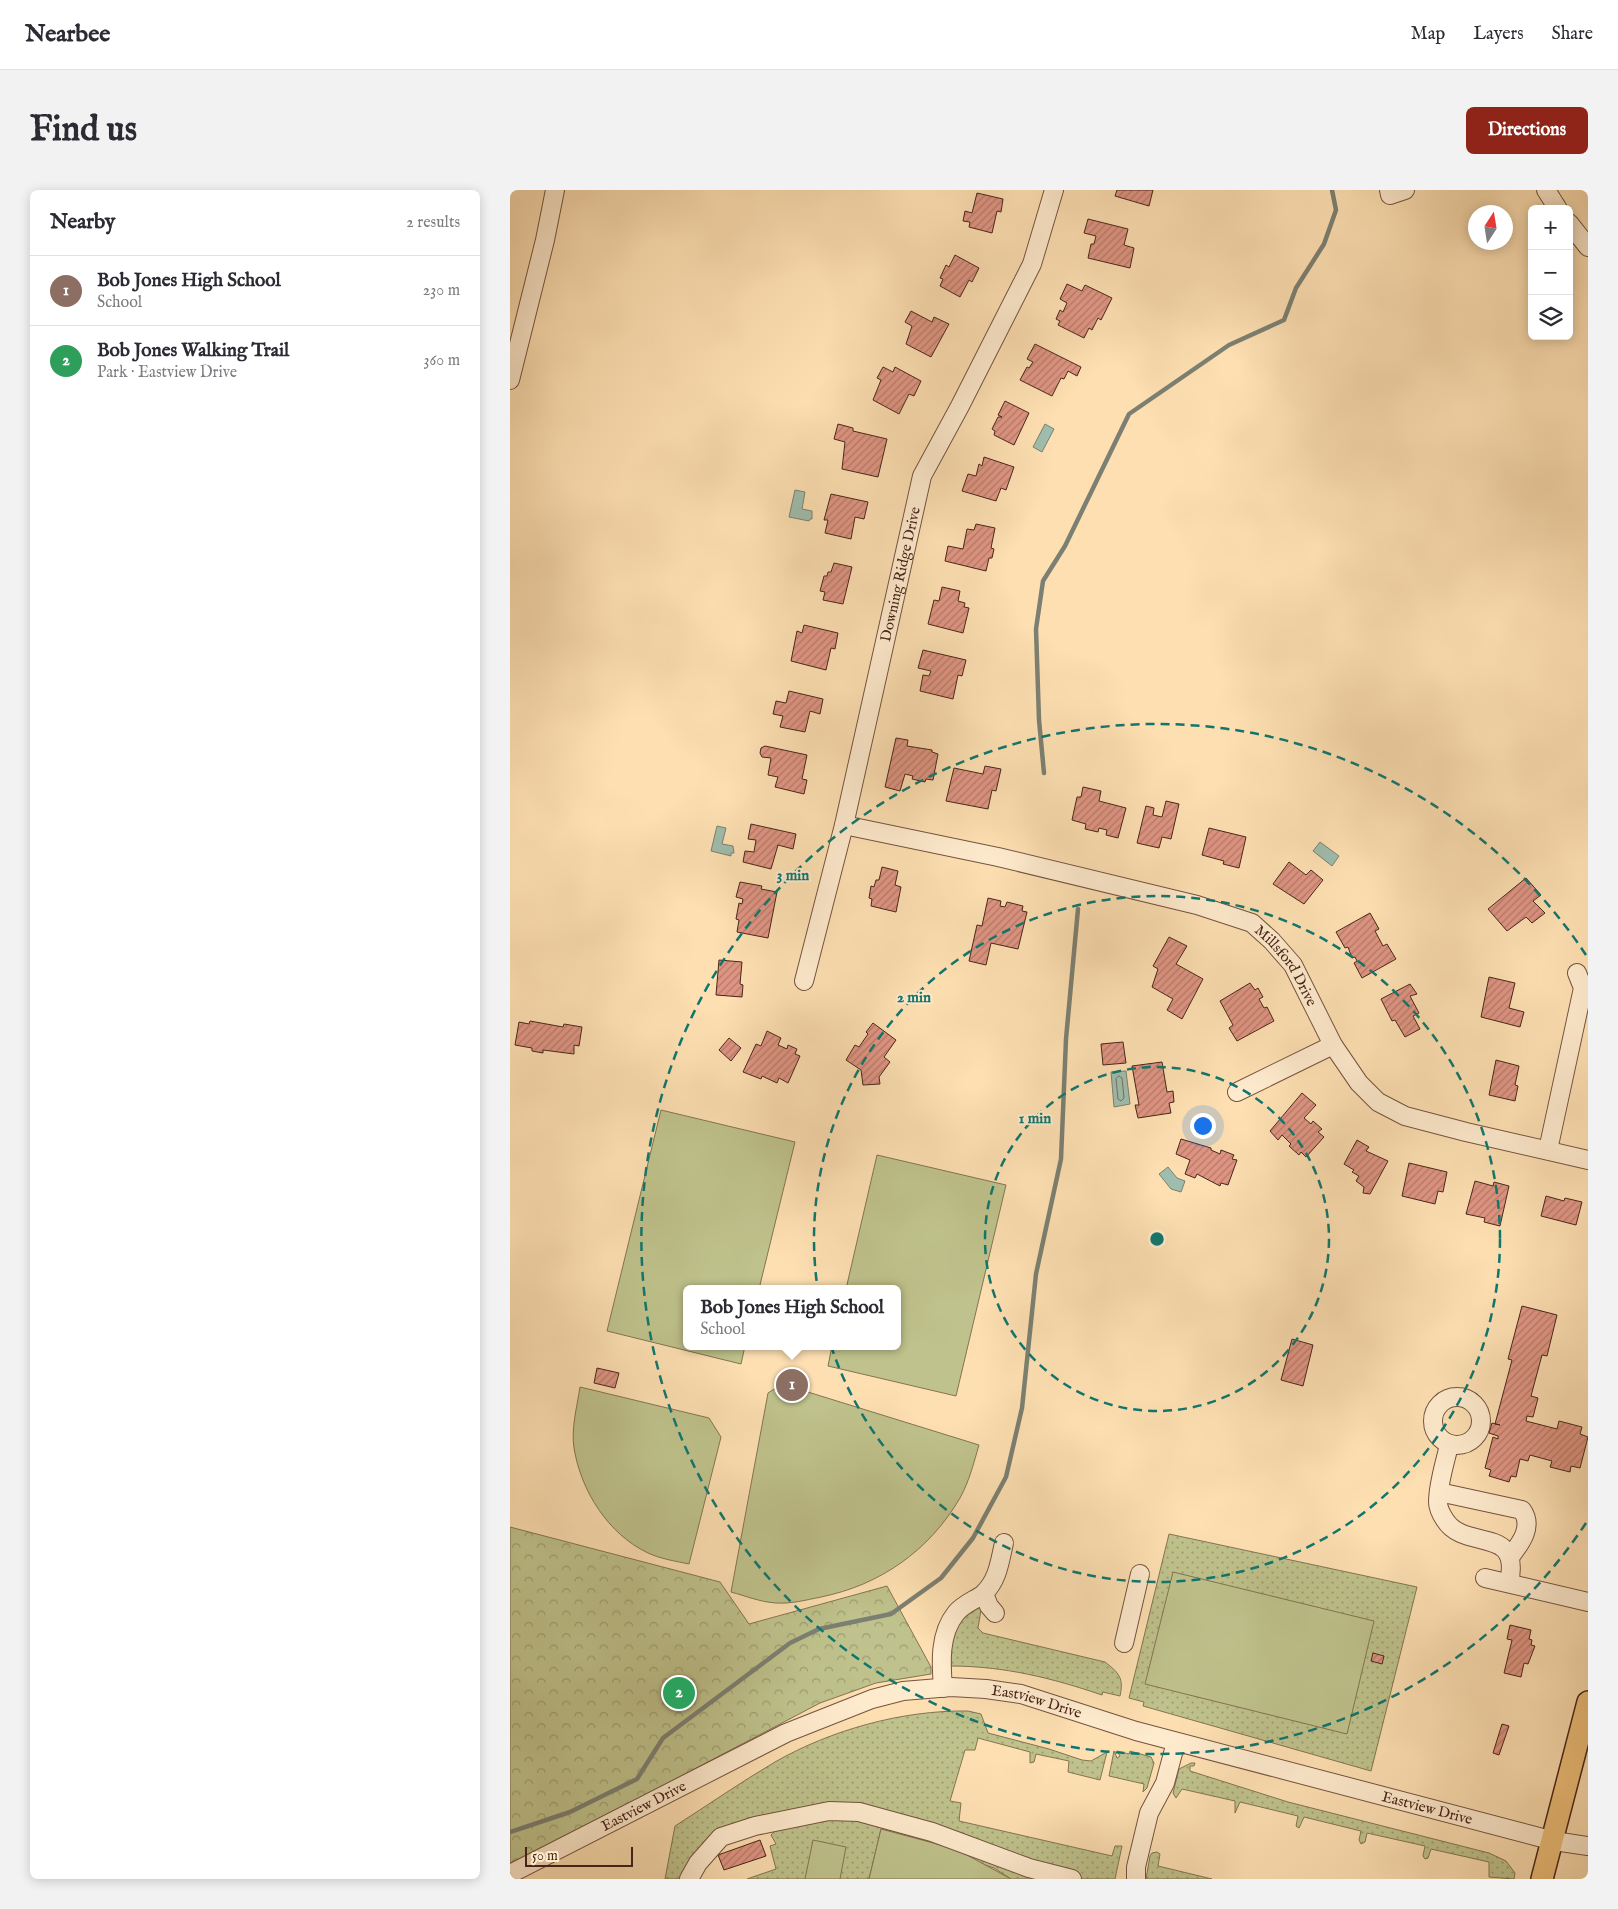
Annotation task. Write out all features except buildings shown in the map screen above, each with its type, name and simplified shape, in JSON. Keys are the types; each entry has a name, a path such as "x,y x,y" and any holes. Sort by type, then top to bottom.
{"main road":[{"path":"1542,1879 1554,1841 1588,1702"}],"street":[{"path":"510,380 545,240 555,190"},
{"name":"Downing Ridge Drive","path":"804,982 844,825 922,476 1032,264 1054,190"},
{"path":"1389,190 1390,195 1405,190"},
{"path":"1546,190 1555,205"},
{"path":"1573,228 1588,247"},
{"name":"Millsford Drive","path":"844,825 998,858 1188,903 1252,923 1272,941 1293,965 1333,1045 1359,1083 1378,1102 1405,1116 1588,1160"},
{"path":"1548,1150 1583,988 1576,973"},
{"path":"1237,1092 1333,1045"},
{"path":"1449,1445 1439,1492 1438,1503 1440,1512 1449,1527 1456,1532 1500,1545 1510,1557 1512,1567 1509,1583"},
{"path":"1439,1492 1522,1510 1527,1521 1525,1535 1510,1557"},
{"path":"943,1688 941,1659 945,1632 956,1613 972,1599 984,1594 997,1574 1004,1543"},
{"path":"1124,1643 1140,1574"},
{"path":"1485,1578 1588,1602"},
{"path":"984,1594 989,1606 995,1613"},
{"name":"Eastview Drive","path":"510,1874 786,1733 872,1699 903,1691 943,1688 986,1689 1021,1694 1176,1742 1554,1841 1588,1846"},
{"path":"1136,1879 1136,1867 1149,1812 1164,1783 1176,1742"},
{"path":"689,1879 698,1863 722,1837 756,1826 829,1811 859,1812 932,1832 1029,1868 1072,1879"}],"green space":[{"path":"661,1110 795,1142 760,1285 683,1285 683,1350 607,1331"},
{"path":"877,1155 1006,1185 956,1396 828,1366 831,1350 901,1350 901,1285 847,1285"},
{"path":"684,1350 744,1350 741,1364"},
{"path":"782,1384 979,1445 969,1479 948,1517 934,1534 901,1563 863,1584 843,1591 798,1602 776,1603 731,1592 768,1393"},
{"path":"580,1387 709,1418 721,1437 689,1564 658,1557 634,1545 609,1523 599,1510 583,1480 574,1448 574,1425"},
{"path":"510,1527 720,1582 749,1624 887,1586 931,1667 931,1674 876,1683 820,1703 510,1866"},
{"path":"1169,1534 1417,1587 1371,1771 1143,1706 1144,1702 1129,1698"},
{"path":"1173,1572 1374,1621 1347,1734 1145,1684"},
{"path":"982,1604 978,1628 983,1633 1105,1662 1114,1669 1121,1680 1120,1696 1103,1692 1102,1695 1028,1674 990,1668 950,1666 951,1646 955,1628 964,1614"},
{"path":"968,1711 981,1714 988,1733 1082,1760 1091,1761 1107,1752 1100,1780 1068,1772 1069,1761 1036,1754 1034,1762 1030,1763 1030,1752 978,1738 975,1750 965,1750 950,1801 961,1803 959,1821 1112,1856 1115,1846 1122,1846 1115,1879 1083,1879 877,1813 721,1834 684,1879 665,1879 675,1826 775,1762 820,1740 868,1724 918,1714"},
{"path":"1114,1751 1117,1758 1120,1756 1117,1751 1129,1754 1130,1751 1151,1757 1154,1763 1147,1788 1143,1792 1144,1784 1109,1776"},
{"path":"1195,1763 1194,1766 1190,1766 1190,1771 1288,1802 1489,1853 1506,1861 1515,1873 1514,1879 1489,1877 1489,1862 1431,1849 1428,1858 1425,1859 1423,1856 1425,1846 1367,1833 1365,1842 1361,1844 1359,1840 1361,1831 1304,1817 1299,1828 1296,1826 1298,1816 1240,1802 1235,1813 1235,1801 1182,1789 1176,1798 1173,1793 1179,1769"},
{"path":"830,1817 882,1822 1050,1879 1011,1879 994,1868 881,1829 869,1879 747,1879 776,1869 770,1846 776,1844 771,1835 775,1831 775,1826"},
{"path":"881,1829 956,1849 1011,1879 869,1879"},
{"path":"813,1840 846,1847 840,1879 805,1879"},
{"path":"1157,1852 1160,1854 1158,1866 1212,1879 1146,1879 1150,1856 1152,1853"}],"water":[{"path":"1045,424 1054,429 1042,452 1033,447"},
{"path":"795,490 805,492 802,509 812,511 812,519 809,521 789,517"},
{"path":"717,826 726,828 722,844 733,846 734,853 731,853 731,856 711,851"},
{"path":"1320,842 1339,856 1332,866 1313,851"},
{"path":"1126,1071 1130,1104 1114,1107 1111,1072"},
{"path":"1168,1167 1177,1178 1185,1181 1181,1192 1171,1189 1159,1174"}],"waterway":[{"path":"1044,773 1039,720 1036,629 1043,581 1065,546 1129,414 1229,345 1284,320 1296,288 1324,244 1336,210 1332,190"},
{"path":"510,1832 570,1812 637,1779 663,1738 790,1643 819,1629 891,1614 941,1578 973,1538 1006,1477 1022,1408 1036,1274 1061,1159 1066,1039 1078,909"}],"place":[{"name":"Bob Jones High School","path":"792,1385"},
{"name":"Bob Jones Walking Trail","path":"679,1693"}]}
